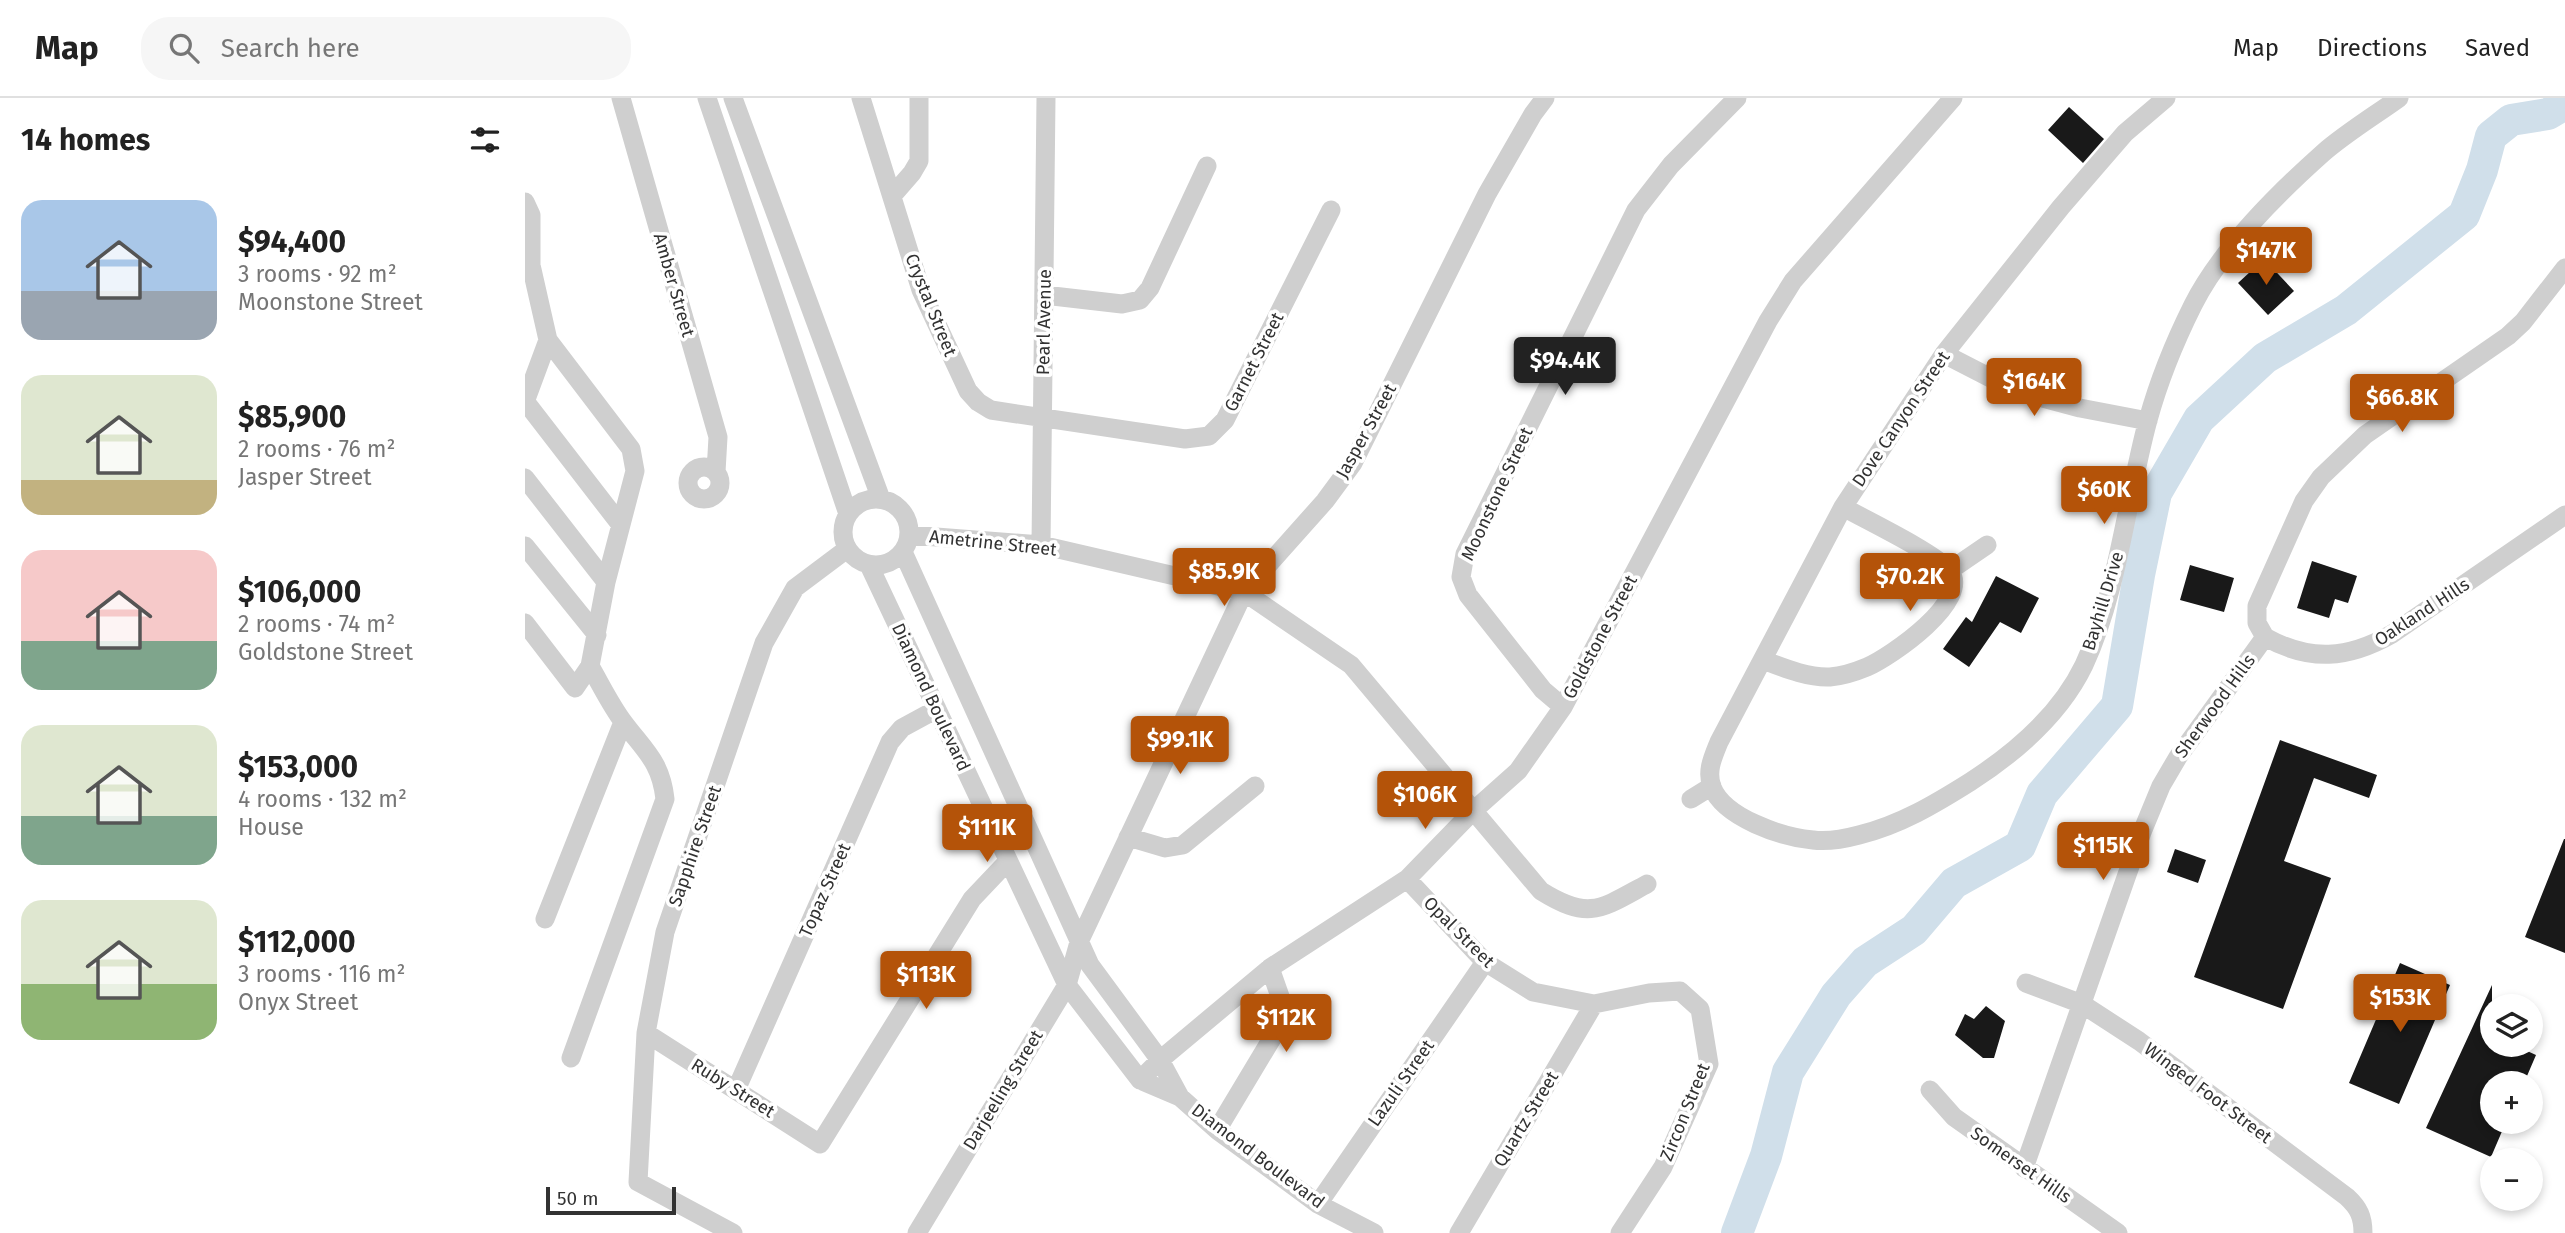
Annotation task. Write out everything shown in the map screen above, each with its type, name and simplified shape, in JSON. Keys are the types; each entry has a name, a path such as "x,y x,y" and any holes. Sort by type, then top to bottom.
{"street":[{"name":"Amber Street","path":"621,98 718,437 716,472"},
{"path":"707,98 848,514 843,531 847,549 853,556 869,565 888,564 906,544 905,516 899,508 881,499 862,503 848,514"},
{"path":"733,98 881,499"},
{"name":"Crystal Street","path":"861,98 921,290 968,391 978,402 991,410 1043,419"},
{"path":"892,196 919,161 919,98"},
{"name":"Pearl Avenue","path":"1041,545 1047,98"},
{"name":"Jasper Street","path":"1079,942 1244,592 1325,501 1353,463 1487,194 1545,98"},
{"name":"Moonstone Street","path":"1563,706 1543,690 1468,595 1461,577 1465,554 1636,210 1671,165 1737,98"},
{"name":"Goldstone Street","path":"1139,1080 1270,968 1407,879 1472,811 1518,771 1563,706 1768,321 1793,281 1953,98"},
{"name":"Dove Canyon Street","path":"1712,786 1709,767 1719,742 1843,507 1944,354 2061,206 2125,133 2166,98"},
{"name":"Bayhill Drive","path":"1712,786 1721,804 1741,817 1790,836 1814,840 1840,839 1873,832 1920,812 1982,774 2014,750 2064,697 2084,665 2109,588 2148,421 2162,376 2194,303 2223,258 2273,202 2324,152 2399,98"},
{"path":"1044,295 1122,304 1140,300 1150,288 1207,166"},
{"path":"525,202 531,215 531,265 548,340 631,449 635,460 635,471 606,582 590,666 575,688 525,623"},
{"name":"Garnet Street","path":"1043,419 1185,439 1209,436 1225,420 1331,209"},
{"name":"Sherwood Hills","path":"2024,1168 2142,832 2161,786 2196,731 2265,637 2257,623 2257,606 2304,501 2321,477 2365,435 2508,336 2523,322 2565,268"},
{"path":"548,340 525,402 620,524"},
{"path":"1944,354 2016,391 2080,408 2148,421"},
{"path":"525,478 606,582"},
{"path":"1763,660 1787,669 1828,677 1850,674 1869,667 1912,638 1943,608 1952,595 1954,581 1949,571 1932,558 1843,507"},
{"name":"Oakland Hills","path":"2265,637 2283,647 2317,655 2346,654 2370,646 2392,634 2565,515"},
{"name":"Ametrine Street","path":"906,544 1041,545 1244,592 1351,665 1541,891 1567,908 1603,908 1647,884"},
{"name":"Diamond Boulevard","path":"906,544 1090,965 1160,1060 1180,1097"},
{"path":"1949,571 1987,545"},
{"path":"525,546 597,635"},
{"name":"Sapphire Street","path":"733,1233 638,1182 646,1033 665,932 764,643 795,588 847,549"},
{"name":"Diamond Boulevard","path":"869,565 1067,985 1139,1080 1180,1097 1217,1130 1318,1204 1374,1233"},
{"path":"571,1058 665,799 663,779 655,761 622,722 590,666"},
{"name":"Topaz Street","path":"736,1090 890,742 902,728 937,709"},
{"path":"545,919 622,722"},
{"path":"1128,837 1165,848 1183,845 1255,786"},
{"path":"1691,799 1712,786"},
{"name":"Ruby Street","path":"646,1033 820,1144 972,899 1008,861"},
{"name":"Opal Street","path":"1407,879 1485,962 1533,992 1594,1004"},
{"name":"Darjeeling Street","path":"917,1233 1067,985 1079,942"},
{"name":"Lazuli Street","path":"1318,1204 1485,962"},
{"path":"1217,1130 1283,1020 1283,1005 1270,968"},
{"name":"Winged Foot Street","path":"2026,983 2082,1004 2139,1041 2347,1197 2357,1206 2363,1219 2364,1233"},
{"name":"Zircon Street","path":"1594,1004 1649,993 1680,991 1700,1009 1709,1064 1663,1167 1620,1233"},
{"name":"Quartz Street","path":"1459,1233 1594,1004"},
{"name":"Somerset Hills","path":"1930,1090 1954,1117 2118,1233"}],"building":[{"path":"2069,107 2104,139 2083,163 2048,130"},
{"path":"2264,259 2294,291 2268,315 2238,283"},
{"path":"2312,561 2357,576 2348,603 2335,599 2329,618 2297,608"},
{"path":"2190,565 2234,578 2224,612 2180,600"},
{"path":"1996,576 2039,598 2021,633 2000,622 1969,667 1943,649 1966,617 1972,622"},
{"path":"2280,740 2377,775 2369,798 2314,778 2284,861 2331,878 2283,1009 2194,977"},
{"path":"2565,839 2565,953 2525,937"},
{"path":"2175,849 2206,860 2198,883 2167,872"},
{"path":"2400,963 2450,985 2399,1104 2349,1083"},
{"path":"1986,1006 2005,1021 1994,1058 1983,1058 1955,1035 1965,1014 1974,1019"},
{"path":"2480,1011 2480,1057 2535,1057 2529,1071 2480,1071 2480,1134 2501,1134 2495,1148 2480,1148 2480,1152 2426,1128"}],"waterway":[{"path":"1737,1233 1766,1156 1788,1072 1836,995 1865,962 1914,930 1954,883 2020,846 2042,794 2117,706 2156,493 2199,419 2265,358 2346,310 2464,215 2482,170 2491,136 2511,120 2548,114 2565,104"}]}
